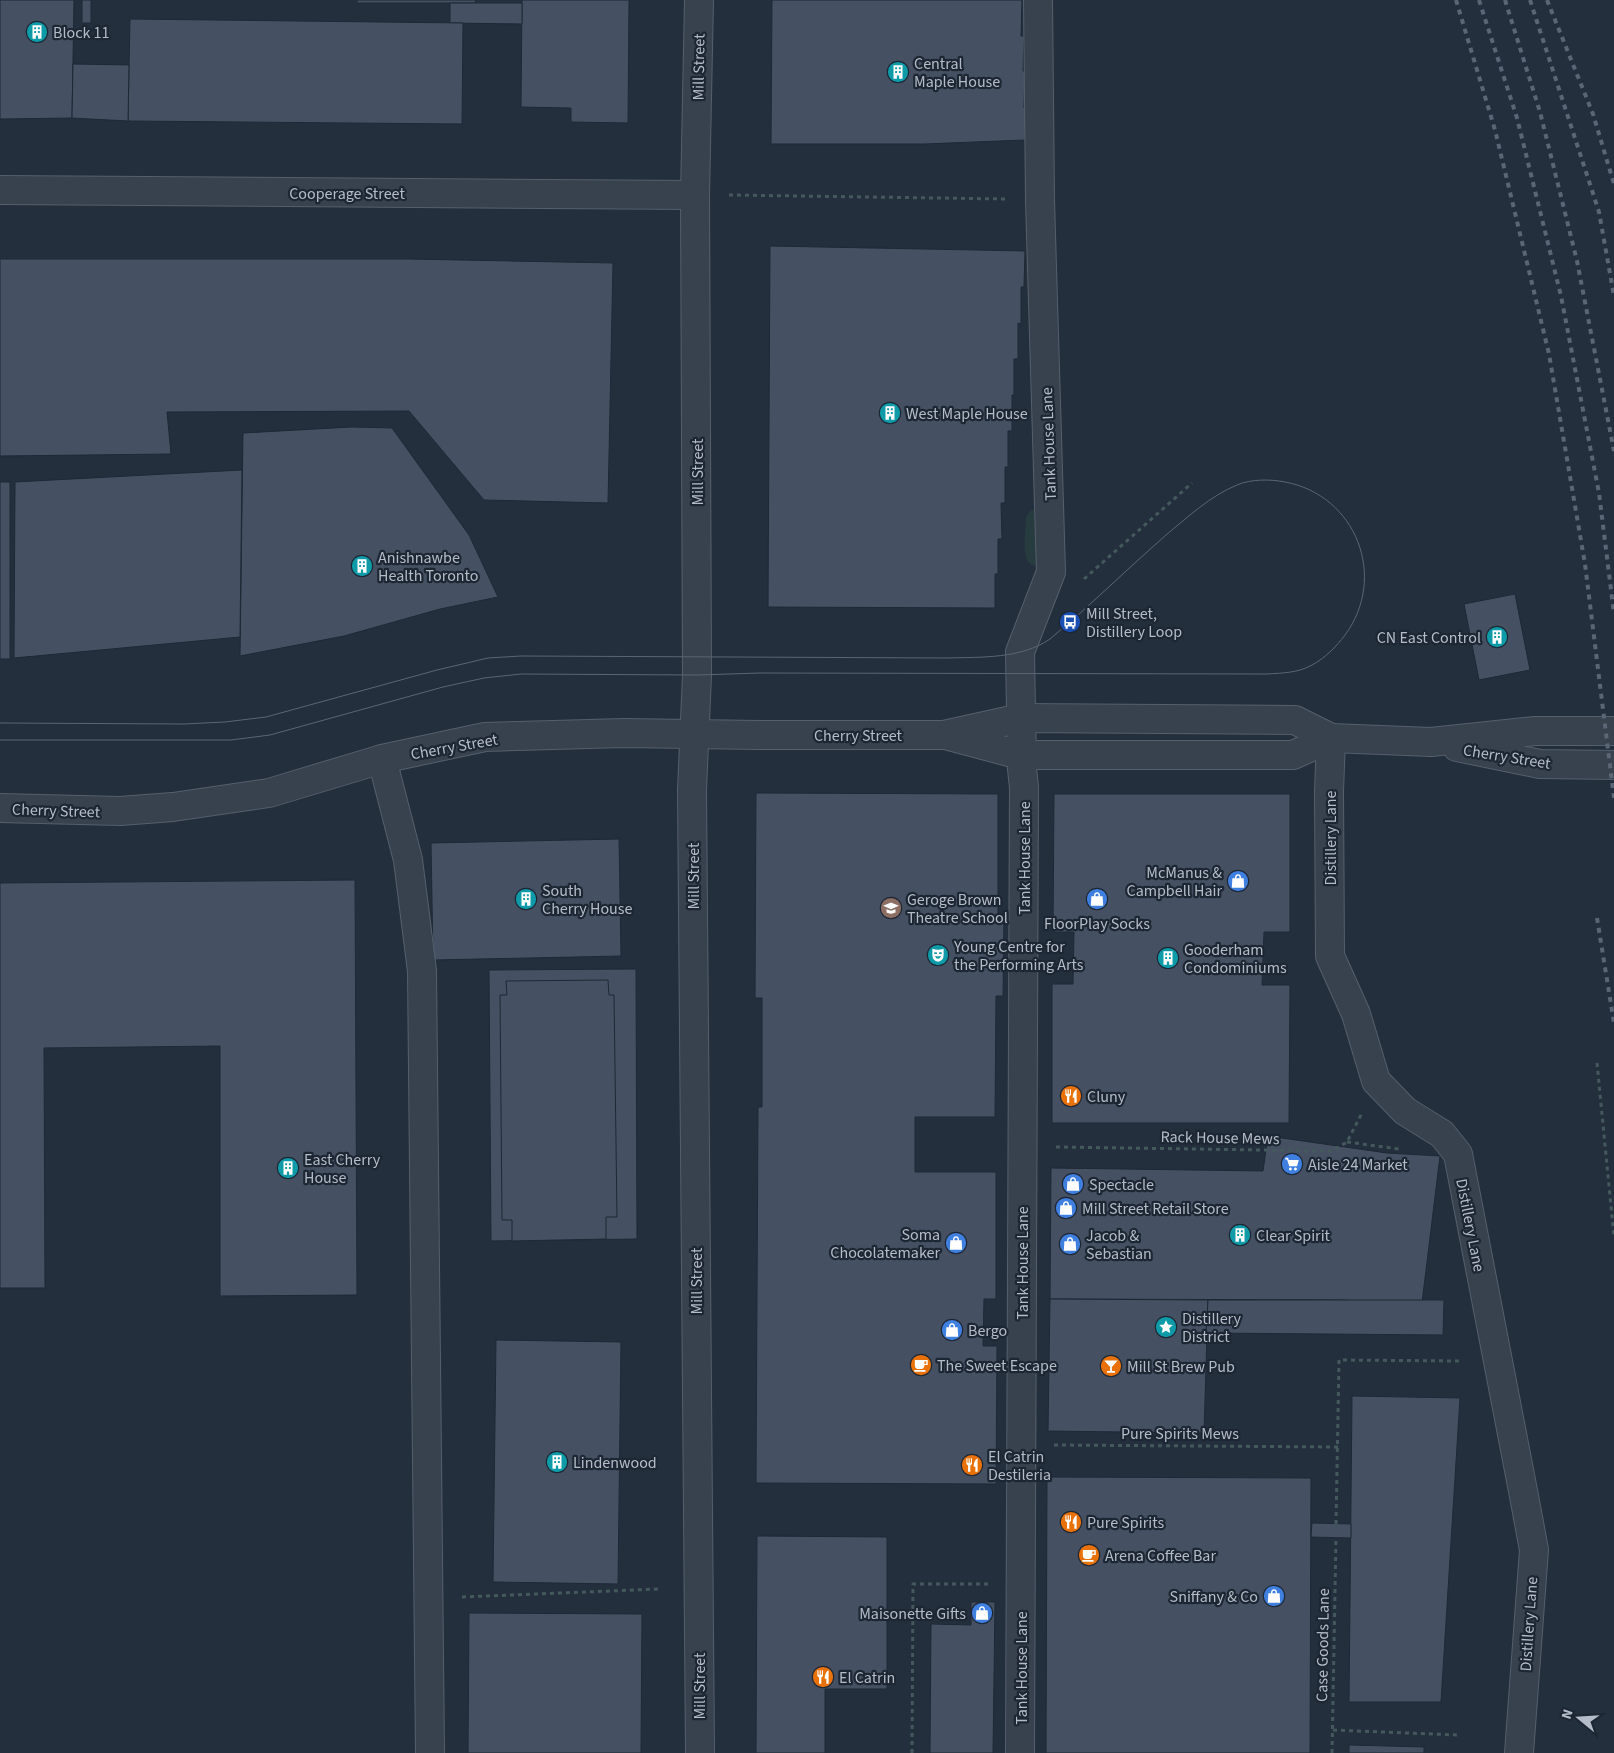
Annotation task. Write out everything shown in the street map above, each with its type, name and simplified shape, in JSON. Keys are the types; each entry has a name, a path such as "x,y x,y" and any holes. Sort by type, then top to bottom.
{"street":[{"name":"Mill Street","path":"699,0 695,195 698,623 692,800 700,1753"},
{"name":"Tank House Lane","path":"1020,1753 1024,787 1020,652 1051,572 1040,200 1038,0"},
{"name":"Cooperage Street","path":"0,190 695,195"},
{"name":"Cherry Street","path":"0,808 120,812 173,807 269,793 382,759 485,737 624,733 944,734 1022,718 1294,720 1331,738 1431,742 1536,731 1614,731"},
{"name":"Cherry Street","path":"944,734 1022,755 1293,755 1331,738"},
{"name":"Distillery Lane","path":"1331,738 1329,792 1330,956 1356,1014 1376,1081 1405,1112 1442,1134 1458,1154 1534,1550 1519,1753"},
{"name":"Cherry Street","path":"1431,742 1540,764 1614,765"},
{"path":"382,759 408,860 422,971 430,1753"}],"path":[{"path":"695,195 802,195 1040,200"},
{"path":"1082,580 1192,484"},
{"path":"1598,1063 1614,1237"},
{"name":"Rack House Mews","path":"1023,1146 1332,1151 1348,1142 1376,1081"},
{"path":"1336,1524 1339,1360 1461,1361"},
{"name":"Pure Spirits Mews","path":"1022,1445 1338,1447"},
{"name":"Case Goods Lane","path":"1332,1753 1336,1538"},
{"path":"912,1753 913,1584 1021,1584"},
{"path":"429,1599 659,1589"},
{"path":"1333,1730 1457,1735"}],"green space":[{"path":"1040,508 1041,567 1034,566 1029,562 1025,549 1027,516 1031,511"}],"building":[{"name":"Block 11","path":"0,0 74,0 72,118 0,119"},
{"path":"82,0 91,0 91,23 82,23"},
{"path":"357,0 476,0 475,3 357,3"},
{"path":"522,0 629,0 628,123 571,122 571,108 521,107"},
{"name":"Central Maple House","path":"772,0 1022,0 1021,36 1024,36 1025,140 924,144 771,144"},
{"path":"450,3 522,3 522,24 450,23"},
{"path":"130,19 463,23 462,124 128,121"},
{"path":"73,64 129,65 128,121 72,118"},
{"name":"West Maple House","path":"770,246 1025,251 1024,287 1021,287 1021,324 1018,323 1018,359 1014,359 1012,431 1008,431 1005,503 1001,503 1002,539 998,539 998,574 995,574 995,608 768,607"},
{"path":"0,259 408,259 613,263 608,503 484,500 409,411 167,412 171,454 0,456"},
{"name":"Anishnawbe Health Toronto","path":"351,427 392,428 469,535 498,597 440,609 344,636 240,656 243,433"},
{"path":"242,470 240,637 14,658 15,482"},
{"path":"0,482 10,482 10,659 0,659"},
{"name":"CN East Control","path":"1515,594 1530,670 1479,680 1464,604"},
{"path":"756,793 998,794 998,914 1004,914 1003,996 996,996 995,1117 915,1117 915,1172 996,1172 996,1299 984,1299 983,1346 997,1346 996,1484 756,1483 758,1107 762,1107 762,998 755,998"},
{"name":"Gooderham Condominiums","path":"1054,794 1290,794 1290,932 1264,932 1262,985 1290,985 1289,1123 1052,1123 1052,984 1073,984 1074,932 1053,932"},
{"name":"South Cherry House","path":"619,839 621,956 433,960 431,843"},
{"name":"East Cherry House","path":"355,880 357,1295 220,1296 220,1046 44,1048 45,1288 0,1288 0,883"},
{"path":"636,969 637,1239 491,1241 489,970"},
{"path":"608,980 609,995 614,995 617,1217 606,1217 606,1239 512,1241 512,1220 502,1220 500,995 507,995 506,981"},
{"name":"Clear Spirit","path":"1268,1136 1387,1153 1440,1156 1421,1311 1345,1300 1050,1299 1051,1168 1263,1171"},
{"path":"1050,1299 1208,1300 1204,1433 1048,1431"},
{"path":"1208,1300 1444,1300 1443,1335 1206,1333"},
{"name":"Lindenwood","path":"496,1340 621,1342 618,1584 493,1582"},
{"path":"1352,1396 1460,1398 1441,1702 1349,1702"},
{"path":"1047,1477 1311,1478 1310,1753 1046,1753"},
{"path":"1312,1523 1351,1524 1351,1538 1311,1537"},
{"path":"757,1536 887,1537 887,1689 825,1689 825,1753 756,1753"},
{"path":"971,1602 995,1602 993,1753 930,1753 931,1624 971,1625"},
{"path":"469,1613 642,1614 641,1753 468,1753"},
{"path":"1349,1745 1424,1747 1424,1753 1349,1753"}],"tram line":[{"path":"0,723 184,724 266,717 437,670 488,658 521,656 947,658 1014,654 1039,646 1050,639 1166,535 1208,501 1237,485 1254,481 1285,482 1310,490 1330,503 1347,521 1358,542 1364,565 1364,588 1358,612 1345,635 1330,652 1317,662 1307,668 1290,672 1267,674 521,674 484,678 443,687 270,735 231,740 0,740"}],"railway":[{"path":"1456,0 1495,130 1549,354 1585,564 1614,798"},
{"path":"1479,0 1517,118 1561,296 1599,493 1614,614"},
{"path":"1505,0 1540,112 1577,261 1614,451"},
{"path":"1530,0 1599,212 1614,296"},
{"path":"1547,0 1593,114 1614,184"},
{"path":"1597,918 1614,1023"}],"place":[{"name":"Block 11","path":"37,32"},
{"name":"Central Maple House","path":"898,72"},
{"name":"West Maple House","path":"890,413"},
{"name":"Anishnawbe Health Toronto","path":"362,566"},
{"name":"Mill Street, Distillery Loop","path":"1070,622"},
{"name":"CN East Control","path":"1497,637"},
{"name":"McManus & Campbell Hair","path":"1238,881"},
{"name":"South Cherry House","path":"526,899"},
{"name":"FloorPlay Socks","path":"1097,899"},
{"name":"Geroge Brown Theatre School","path":"891,908"},
{"name":"Young Centre for the Performing Arts","path":"938,955"},
{"name":"Gooderham Condominiums","path":"1168,958"},
{"name":"Cluny","path":"1071,1096"},
{"name":"Aisle 24 Market","path":"1292,1164"},
{"name":"East Cherry House","path":"288,1168"},
{"name":"Spectacle","path":"1073,1184"},
{"name":"Mill Street Retail Store","path":"1066,1208"},
{"name":"Clear Spirit","path":"1240,1235"},
{"name":"Soma Chocolatemaker","path":"956,1243"},
{"name":"Jacob & Sebastian","path":"1070,1244"},
{"name":"Distillery District","path":"1166,1327"},
{"name":"Bergo","path":"952,1330"},
{"name":"The Sweet Escape","path":"921,1365"},
{"name":"Mill St Brew Pub","path":"1111,1366"},
{"name":"Lindenwood","path":"557,1462"},
{"name":"El Catrin Destileria","path":"972,1465"},
{"name":"Pure Spirits","path":"1071,1522"},
{"name":"Arena Coffee Bar","path":"1089,1555"},
{"name":"Sniffany & Co","path":"1274,1596"},
{"name":"Maisonette Gifts","path":"982,1613"},
{"name":"El Catrin","path":"823,1677"}]}
